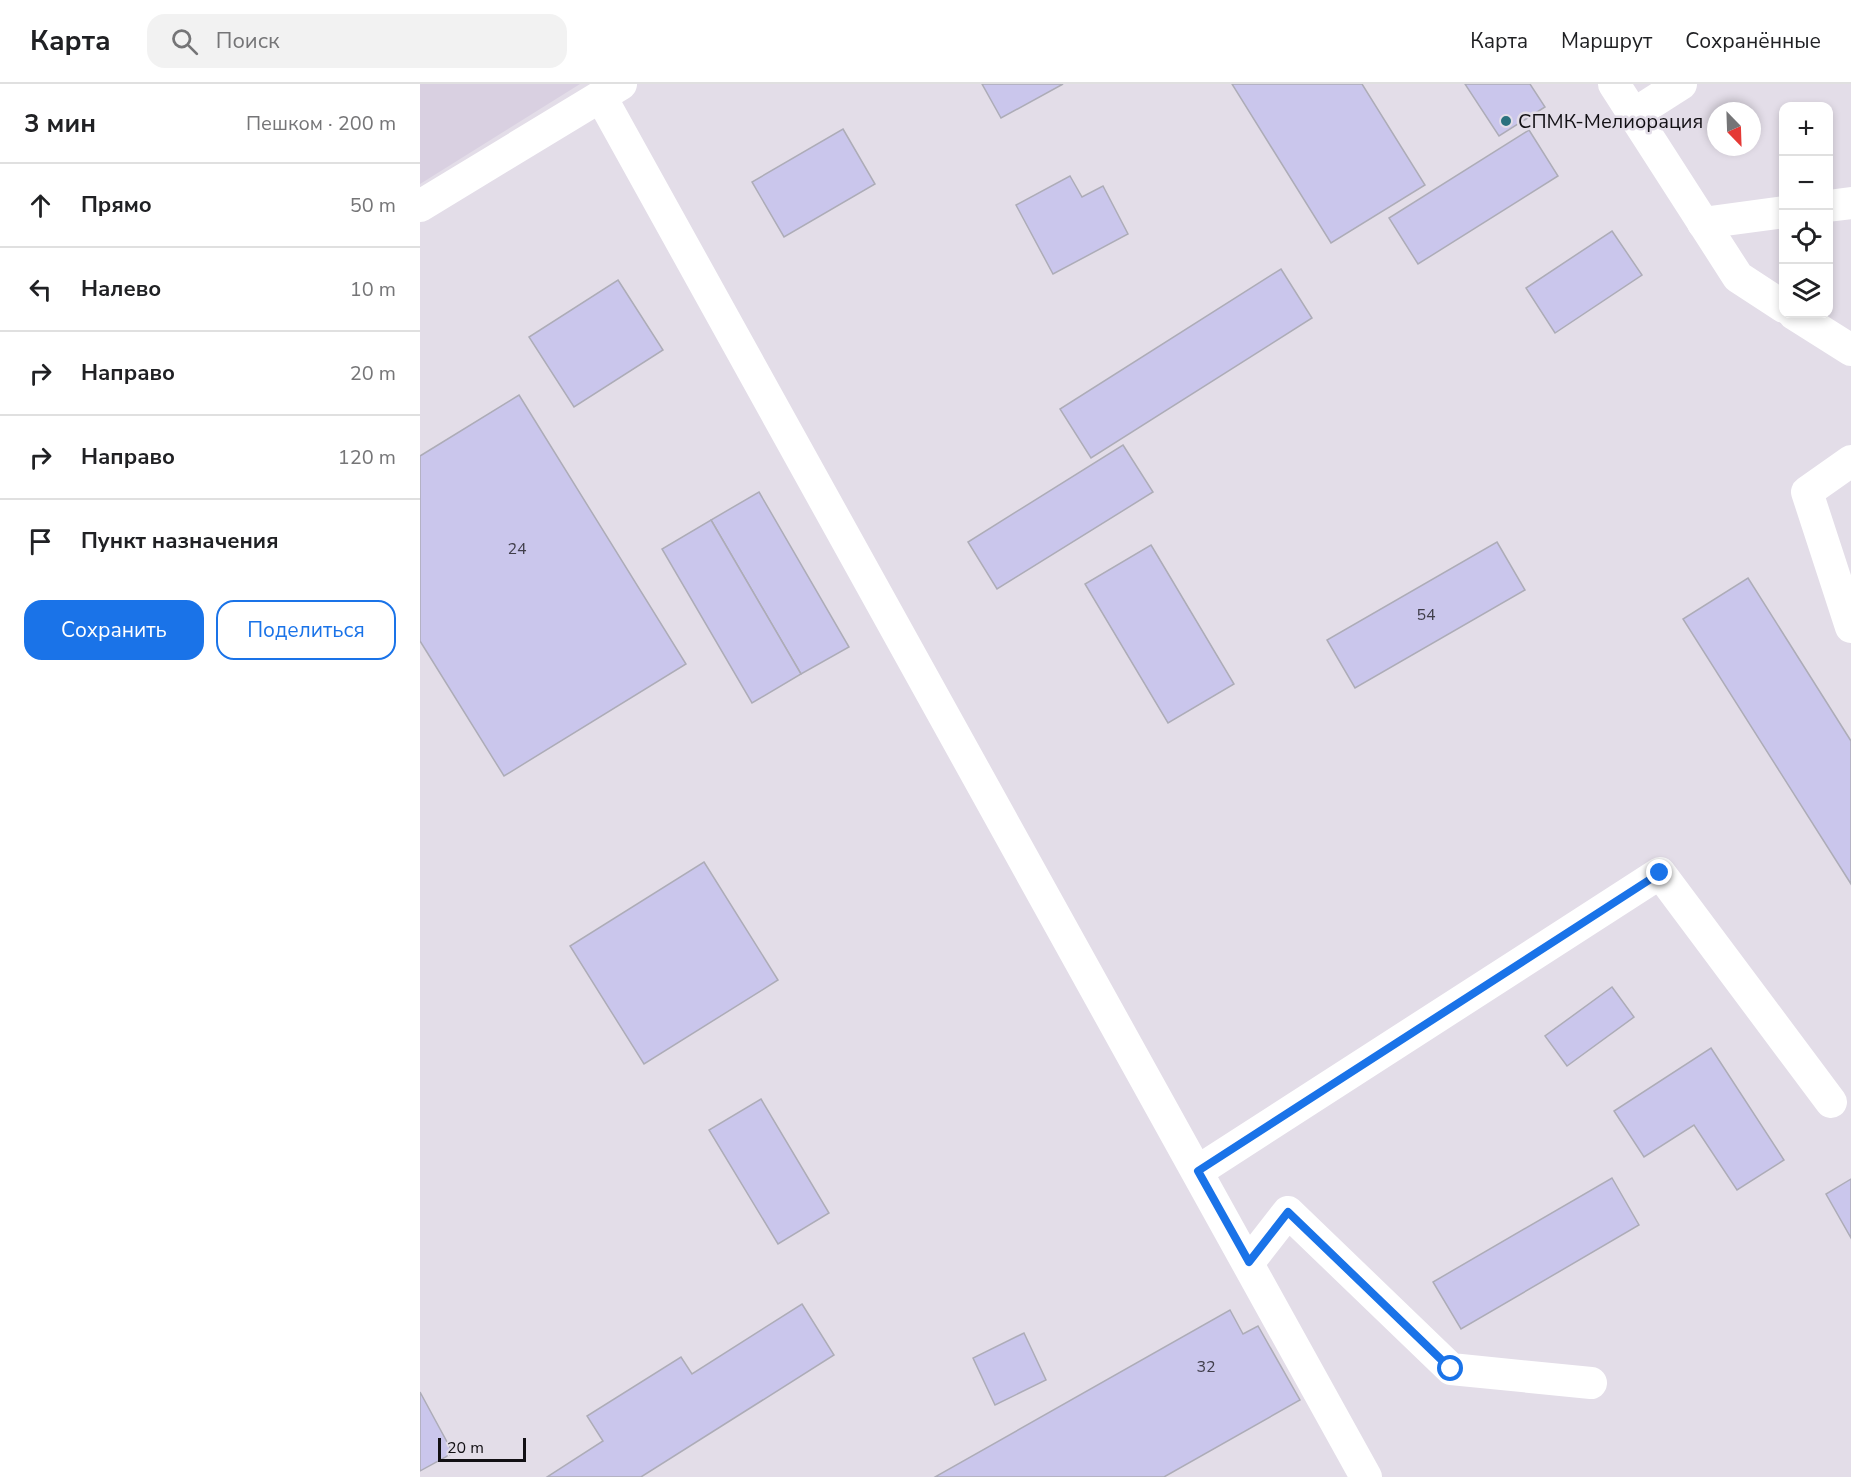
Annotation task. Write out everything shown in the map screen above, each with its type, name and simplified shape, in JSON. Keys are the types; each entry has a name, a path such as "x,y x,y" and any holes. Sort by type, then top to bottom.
{"street":[{"path":"1614,84 1738,277 1779,304"},
{"path":"1634,114 1681,84"},
{"path":"420,206 611,90 1366,1477"},
{"path":"1833,205 1851,203"},
{"path":"1703,223 1779,213"},
{"path":"1800,318 1851,351"},
{"path":"1851,461 1807,492 1851,627"},
{"path":"1198,1171 1660,873 1831,1102"},
{"path":"1249,1262 1288,1212 1451,1369 1591,1383"}],"shaded area":[{"path":"420,84 580,84 420,184"}],"building":[{"path":"982,84 1063,84 1001,118"},
{"path":"1232,84 1362,84 1425,185 1331,243"},
{"name":"СПМК-Мелиорация","path":"1465,84 1530,84 1545,107 1499,136"},
{"path":"843,129 875,184 784,237 752,182"},
{"path":"1529,130 1558,176 1418,264 1389,218"},
{"path":"1070,176 1082,197 1103,186 1128,234 1053,274 1016,205"},
{"path":"1612,231 1642,275 1555,333 1526,288"},
{"path":"1281,269 1312,318 1091,458 1060,409"},
{"path":"618,280 663,350 574,407 529,337"},
{"path":"519,395 686,664 504,776 420,641 420,456"},
{"path":"1123,445 1153,492 997,589 968,542"},
{"path":"759,492 849,647 801,674 711,520"},
{"path":"711,520 801,674 752,703 662,549"},
{"path":"1497,542 1525,590 1355,688 1327,640"},
{"path":"1151,545 1234,684 1168,723 1085,584"},
{"path":"1748,578 1851,741 1851,884 1683,619"},
{"path":"704,862 778,980 644,1064 570,946"},
{"path":"1612,987 1634,1017 1567,1066 1545,1036"},
{"path":"1711,1048 1784,1160 1737,1190 1694,1125 1644,1157 1614,1111"},
{"path":"761,1099 829,1213 778,1244 709,1130"},
{"path":"1612,1178 1639,1225 1461,1329 1433,1282"},
{"path":"1851,1179 1851,1238 1826,1194"},
{"path":"802,1304 834,1355 641,1477 547,1477 603,1441 587,1416 681,1357 692,1374"},
{"path":"1230,1310 1243,1334 1258,1326 1300,1400 1164,1477 935,1477"},
{"path":"1024,1333 1046,1380 995,1405 973,1358"},
{"path":"420,1392 453,1453 420,1471"}],"place":[{"name":"СПМК-Мелиорация","path":"1506,121"}],"route":[{"path":"1451,1369 1288,1212 1249,1262 1198,1171 1660,873"}]}
